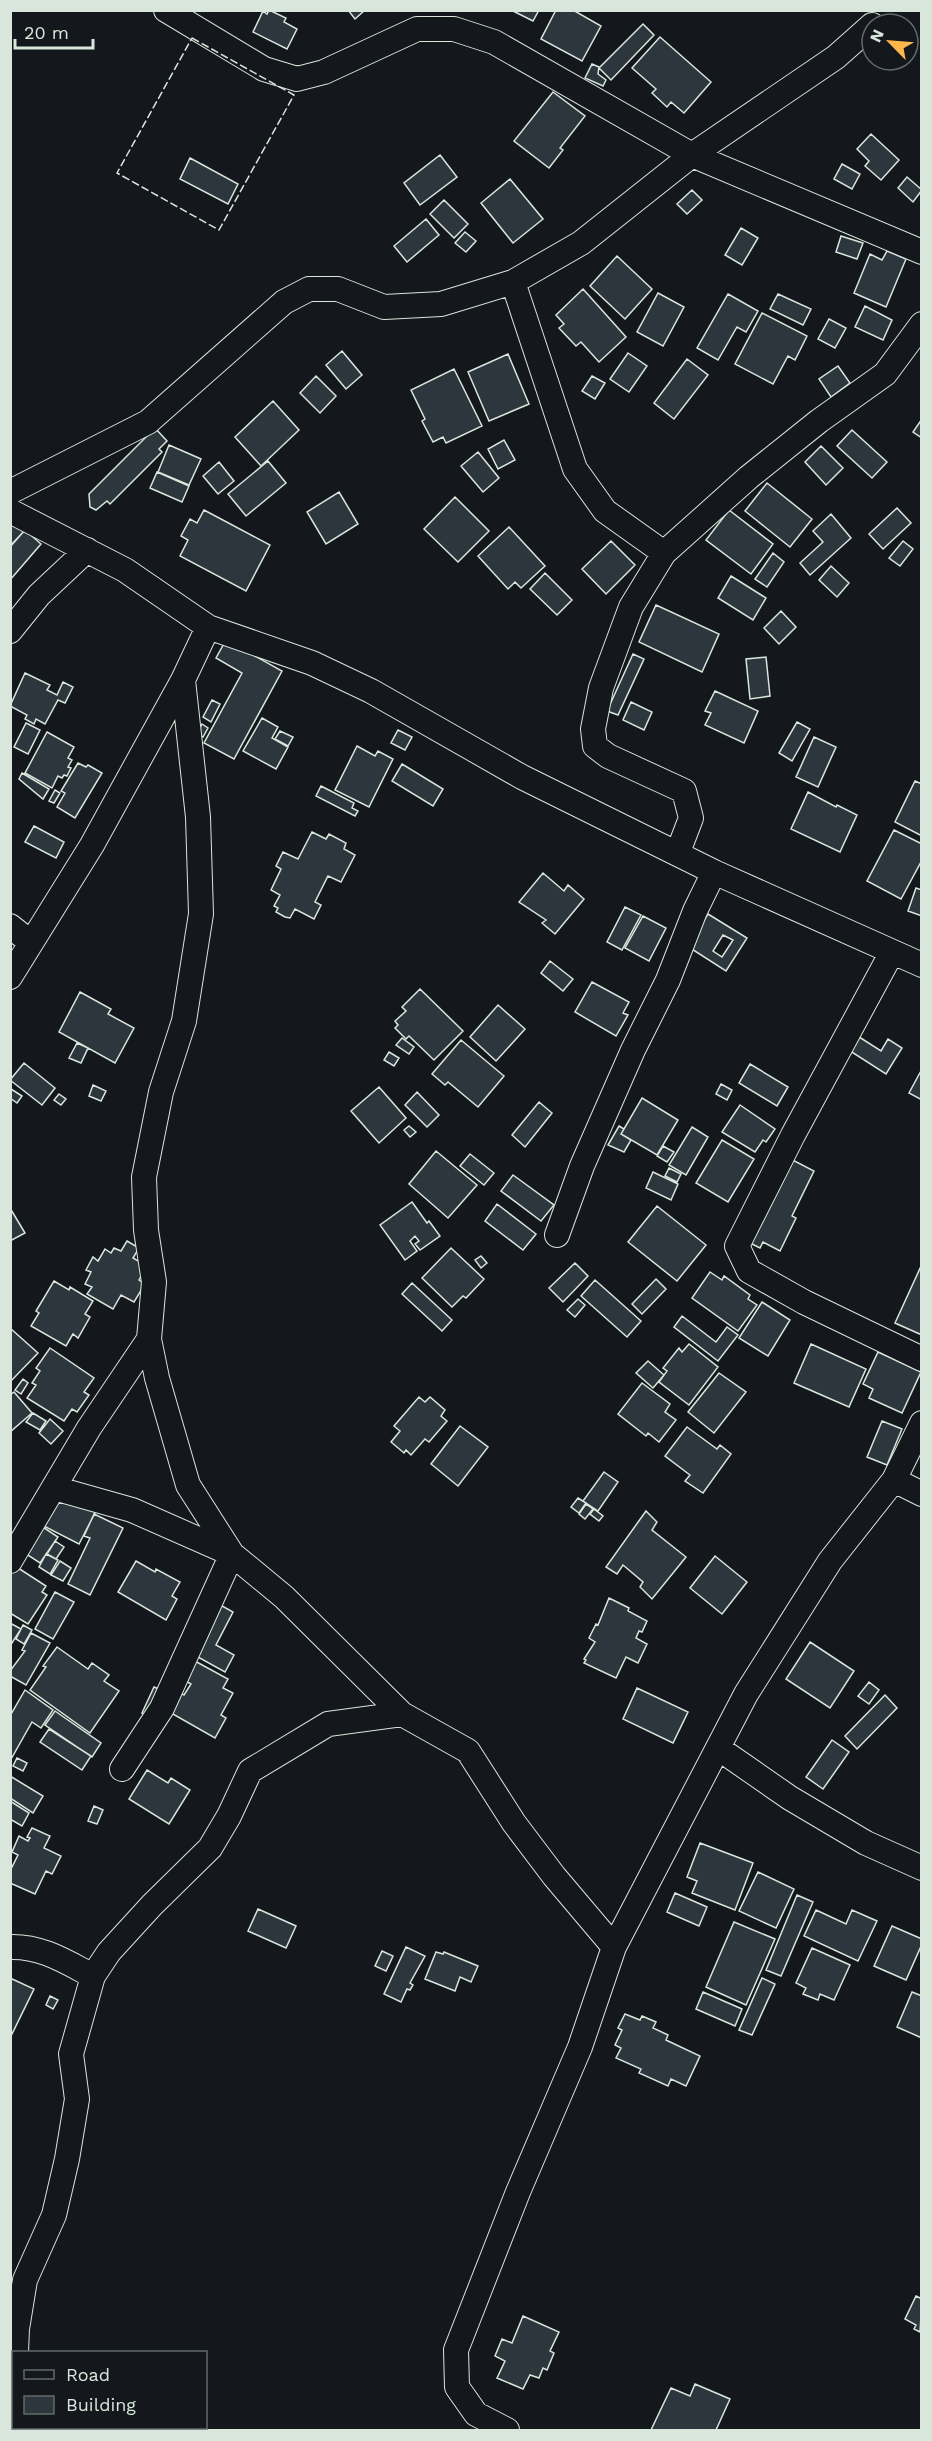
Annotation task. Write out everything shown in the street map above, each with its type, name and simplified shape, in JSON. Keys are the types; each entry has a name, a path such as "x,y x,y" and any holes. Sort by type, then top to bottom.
{"street":[{"path":"166,10 264,69 297,79 324,72 417,29 454,29 494,42 692,155 921,252"},
{"path":"10,492 148,422 284,302 309,289 338,289 384,307 441,304 513,282 581,243 692,155 836,57 860,36"},
{"path":"513,282 575,469 605,511 664,553"},
{"path":"678,852 690,818 684,790 608,756 595,746 592,729 601,688 631,607 664,553 758,470 819,421 885,374 921,324"},
{"path":"10,511 125,570 208,627 312,663 371,691 522,777 678,852 714,872 921,965"},
{"path":"11,627 39,595 87,550"},
{"path":"10,977 92,845 183,680 208,627"},
{"path":"183,680 198,817 201,914 184,1022 161,1092 144,1177 146,1230 154,1282 149,1339 157,1378 188,1485 232,1554"},
{"path":"557,1235 582,1166 633,1050 668,980 695,911 714,872"},
{"path":"10,926 30,942"},
{"path":"892,952 793,1135 737,1246 748,1271 804,1302 921,1359"},
{"path":"10,1561 89,1428 149,1339"},
{"path":"502,2428 476,2414 457,2387 456,2350 518,2192 580,2047 614,1947 746,1694 830,1561 894,1480 921,1423"},
{"path":"894,1480 921,1494"},
{"path":"54,1488 132,1510 232,1554 284,1597 402,1714 468,1751 514,1822 554,1876 614,1947"},
{"path":"122,1769 162,1708 232,1554"},
{"path":"16,2351 18,2281 54,2215 67,2159 77,2099 71,2054 93,1976 109,1953 152,1905 210,1848 229,1816 250,1771 328,1724 402,1714"},
{"path":"718,1748 790,1798 866,1843 921,1868"},
{"path":"10,1947 28,1947 50,1953 93,1976"},
{"path":"470,2430 502,2428"}],"building":[{"path":"269,10 286,18 284,22 297,29 287,49 253,32 263,11 267,14"},
{"path":"348,10 365,10 355,19"},
{"path":"511,10 539,10 533,21"},
{"path":"556,10 573,10 601,26 582,61 541,39"},
{"path":"643,24 654,35 611,80 599,68"},
{"path":"660,37 711,82 684,113 671,102 667,107 652,93 656,89 632,68"},
{"path":"592,64 599,67 598,74 606,80 603,86 585,78"},
{"path":"553,92 585,116 560,148 563,150 549,168 514,141"},
{"path":"871,134 899,160 881,180 865,166 869,161 857,149"},
{"path":"440,155 457,177 420,205 404,183"},
{"path":"190,158 238,184 228,204 180,179"},
{"path":"842,164 860,174 852,189 834,179"},
{"path":"907,177 922,190 913,202 898,188"},
{"path":"510,179 543,219 513,243 481,203"},
{"path":"692,190 702,200 687,214 677,204"},
{"path":"444,200 468,224 454,238 430,214"},
{"path":"426,219 439,235 407,262 394,246"},
{"path":"741,228 758,238 742,265 725,255"},
{"path":"465,232 476,241 466,252 455,243"},
{"path":"841,236 863,243 857,259 836,252"},
{"path":"887,251 906,259 886,307 854,293 870,254 882,260"},
{"path":"617,256 652,289 625,319 590,286"},
{"path":"583,289 626,337 599,362 581,342 576,346 559,328 564,324 556,315"},
{"path":"658,293 684,307 663,346 637,332"},
{"path":"728,294 758,311 746,332 737,327 718,360 697,348"},
{"path":"778,294 811,309 803,325 770,309"},
{"path":"865,306 892,320 883,340 855,327"},
{"path":"762,313 807,336 795,360 788,356 773,384 735,364"},
{"path":"829,319 846,328 835,348 818,339"},
{"path":"342,351 362,375 346,389 326,365"},
{"path":"628,353 647,366 629,392 610,379"},
{"path":"508,354 529,404 489,421 468,372"},
{"path":"687,359 708,375 674,419 654,403"},
{"path":"838,366 850,383 831,397 819,379"},
{"path":"454,369 482,426 446,443 443,437 433,442 422,421 425,419 411,390"},
{"path":"316,376 336,396 320,413 300,393"},
{"path":"592,376 605,383 595,399 582,391"},
{"path":"273,401 299,430 261,466 235,437"},
{"path":"922,419 922,438 913,432"},
{"path":"155,428 167,441 159,449 162,452 110,504 107,501 96,510 90,507 89,494"},
{"path":"852,430 887,462 872,478 837,446"},
{"path":"504,440 515,460 498,469 488,449"},
{"path":"169,445 201,459 189,485 158,472"},
{"path":"821,446 843,468 826,485 805,462"},
{"path":"478,452 499,478 483,492 461,466"},
{"path":"268,461 286,483 246,516 228,494"},
{"path":"219,462 234,481 218,494 203,476"},
{"path":"157,472 189,486 182,502 150,488"},
{"path":"767,483 812,519 790,547 745,511"},
{"path":"339,492 358,524 326,544 307,512"},
{"path":"455,497 489,531 458,562 424,529"},
{"path":"897,508 911,523 883,549 869,534"},
{"path":"204,510 270,545 246,591 180,556 188,540 181,536 190,519 197,523"},
{"path":"729,510 773,544 751,574 706,540"},
{"path":"831,514 851,538 810,575 800,563 823,542 813,531"},
{"path":"10,515 26,529 10,546"},
{"path":"509,527 545,566 521,588 515,582 508,589 478,556"},
{"path":"25,530 41,544 10,580 10,547"},
{"path":"611,541 635,565 606,594 582,569"},
{"path":"903,541 913,549 900,566 889,558"},
{"path":"773,553 784,562 767,587 755,579"},
{"path":"831,566 849,583 837,597 819,580"},
{"path":"545,573 572,600 557,615 530,589"},
{"path":"731,576 766,598 753,620 718,598"},
{"path":"656,605 719,634 702,672 639,642"},
{"path":"781,611 796,627 779,644 764,628"},
{"path":"226,640 282,671 234,759 204,743 242,673 216,658"},
{"path":"633,654 644,659 618,715 607,711"},
{"path":"766,657 770,696 750,699 746,659"},
{"path":"25,673 50,685 47,690 57,695 63,682 73,687 65,703 58,700 45,724 36,719 34,724 25,719 27,715 10,706"},
{"path":"715,691 758,711 744,743 705,725 711,713 705,711"},
{"path":"212,700 220,704 211,722 203,717"},
{"path":"631,702 652,712 644,730 623,720"},
{"path":"262,718 278,727 272,738 288,747 276,769 243,751"},
{"path":"797,722 810,729 792,761 779,753"},
{"path":"26,723 40,730 28,754 14,747"},
{"path":"202,724 208,728 203,737 197,734"},
{"path":"398,730 412,737 405,750 391,743"},
{"path":"280,731 293,737 288,746 275,739"},
{"path":"47,732 74,747 68,758 72,760 67,776 64,775 62,778 58,776 52,788 25,773"},
{"path":"814,737 836,747 818,787 796,777"},
{"path":"357,746 375,756 378,751 393,759 369,807 335,790"},
{"path":"78,763 86,767 88,765 102,773 75,818 57,807 65,793 61,791"},
{"path":"402,764 443,789 433,806 392,781"},
{"path":"22,773 49,789 43,799 19,779"},
{"path":"915,781 922,784 922,836 895,822"},
{"path":"321,786 354,803 352,808 358,811 355,816 316,796"},
{"path":"55,790 60,793 54,803 49,801"},
{"path":"808,792 857,815 840,852 791,829"},
{"path":"34,826 64,842 56,858 25,842"},
{"path":"894,830 922,844 922,860 901,899 867,881"},
{"path":"312,832 326,839 329,834 346,843 344,849 355,855 341,882 328,876 315,902 321,905 314,919 295,909 290,918 285,917 276,912 278,908 274,906 280,895 271,890 281,869 276,866 283,852 298,859"},
{"path":"543,873 564,891 568,885 584,899 555,934 542,923 546,920 519,902"},
{"path":"916,888 922,890 922,916 908,911"},
{"path":"625,907 641,915 622,950 607,942"},
{"path":"708,914 747,938 726,971 687,946","holes":["723,935 733,940 722,957 713,951"]},
{"path":"643,916 666,928 649,961 625,948"},
{"path":"550,961 573,979 563,991 541,973"},
{"path":"592,982 629,1002 623,1013 628,1015 616,1036 575,1012"},
{"path":"420,989 463,1031 434,1060 409,1036 406,1039 395,1028 398,1025 395,1021 406,1011 402,1007"},
{"path":"80,992 111,1009 108,1014 134,1028 115,1063 59,1032"},
{"path":"498,1005 525,1029 496,1061 470,1037"},
{"path":"856,1035 881,1051 888,1039 902,1048 886,1074 847,1049"},
{"path":"402,1038 414,1047 409,1054 396,1045"},
{"path":"461,1040 504,1076 478,1107 448,1082 445,1085 432,1074"},
{"path":"77,1043 88,1048 81,1063 69,1058"},
{"path":"389,1052 399,1058 394,1066 384,1060"},
{"path":"24,1063 55,1088 42,1105 10,1080"},
{"path":"750,1064 788,1087 777,1106 739,1083"},
{"path":"922,1069 922,1100 909,1093"},
{"path":"721,1084 732,1090 727,1100 716,1094"},
{"path":"93,1085 106,1091 101,1101 89,1096"},
{"path":"379,1087 406,1118 379,1143 351,1111"},
{"path":"11,1089 22,1096 17,1103 10,1098"},
{"path":"417,1092 439,1115 427,1127 405,1105"},
{"path":"59,1094 66,1099 61,1105 54,1100"},
{"path":"642,1098 678,1120 657,1155 621,1134"},
{"path":"539,1102 552,1113 525,1147 512,1135"},
{"path":"740,1105 775,1129 766,1142 763,1140 755,1152 722,1132"},
{"path":"409,1126 416,1132 410,1137 404,1130"},
{"path":"619,1126 624,1129 621,1134 631,1140 624,1152 608,1145"},
{"path":"692,1127 708,1137 686,1175 669,1165"},
{"path":"722,1140 754,1159 728,1202 696,1183"},
{"path":"663,1146 674,1152 667,1162 657,1156"},
{"path":"436,1151 477,1185 448,1218 409,1184"},
{"path":"470,1154 494,1173 484,1185 460,1166"},
{"path":"781,1154 814,1171 792,1216 796,1218 780,1251 763,1242 760,1248 750,1243"},
{"path":"669,1168 681,1174 677,1182 665,1176"},
{"path":"653,1172 678,1184 671,1200 646,1188"},
{"path":"513,1175 554,1205 541,1221 501,1191"},
{"path":"412,1202 440,1236 420,1250 415,1244 419,1241 415,1236 410,1241 417,1251 405,1260 380,1225"},
{"path":"497,1204 536,1234 523,1250 485,1221"},
{"path":"657,1206 706,1245 677,1281 628,1242"},
{"path":"10,1208 25,1233 10,1241"},
{"path":"127,1241 139,1248 133,1258 147,1266 139,1280 145,1284 134,1302 121,1295 113,1309 87,1294 92,1287 85,1284 91,1272 86,1270 93,1257 98,1261 105,1249 111,1253 114,1248 121,1251"},
{"path":"451,1248 484,1279 466,1298 463,1296 452,1307 422,1278"},
{"path":"481,1256 487,1263 481,1268 475,1260"},
{"path":"575,1263 588,1276 563,1302 549,1288"},
{"path":"922,1264 922,1335 895,1323"},
{"path":"710,1272 722,1280 724,1276 750,1295 748,1299 757,1305 738,1331 692,1298"},
{"path":"656,1279 666,1289 642,1314 632,1304"},
{"path":"595,1280 641,1321 627,1337 581,1296"},
{"path":"54,1281 69,1290 70,1287 93,1301 85,1314 90,1317 78,1338 73,1334 66,1346 31,1326 39,1313 36,1311"},
{"path":"412,1283 452,1320 442,1331 402,1294"},
{"path":"578,1299 585,1305 575,1317 567,1310"},
{"path":"762,1302 790,1320 768,1356 739,1338"},
{"path":"682,1316 716,1342 727,1327 738,1335 718,1361 674,1327"},
{"path":"10,1328 38,1353 10,1382"},
{"path":"689,1344 718,1367 689,1405 659,1382 667,1371 663,1368 679,1348 682,1352"},
{"path":"811,1344 866,1369 849,1407 794,1383"},
{"path":"50,1348 94,1378 84,1392 89,1395 77,1412 72,1409 64,1421 27,1398 36,1385 32,1383 40,1371 36,1368"},
{"path":"878,1352 921,1372 902,1413 869,1398 873,1389 863,1384"},
{"path":"648,1361 664,1375 653,1388 636,1373"},
{"path":"719,1373 746,1392 714,1433 688,1412"},
{"path":"23,1379 28,1383 21,1394 15,1390"},
{"path":"642,1383 670,1404 665,1412 676,1420 659,1442 648,1433 646,1436 618,1414"},
{"path":"14,1392 32,1413 10,1432 10,1395"},
{"path":"419,1397 425,1402 430,1397 445,1410 441,1416 447,1421 429,1442 425,1439 411,1455 406,1450 404,1453 391,1442 400,1431 394,1426"},
{"path":"33,1413 46,1421 40,1430 26,1422"},
{"path":"50,1419 63,1431 51,1444 39,1433"},
{"path":"882,1421 902,1429 887,1465 867,1457"},
{"path":"460,1426 488,1447 458,1486 431,1464"},
{"path":"687,1427 717,1449 720,1445 731,1454 703,1493 685,1481 690,1475 665,1456"},
{"path":"604,1472 618,1482 598,1511 583,1501"},
{"path":"56,1490 96,1511 79,1544 38,1523"},
{"path":"578,1498 586,1503 579,1513 571,1507"},
{"path":"586,1504 593,1509 585,1519 579,1514"},
{"path":"594,1509 603,1516 599,1521 590,1514"},
{"path":"646,1511 657,1522 652,1530 686,1557 652,1599 640,1587 643,1582 623,1565 617,1574 606,1567"},
{"path":"94,1514 123,1528 90,1595 68,1584 90,1538 84,1536"},
{"path":"32,1520 58,1537 40,1563 14,1546"},
{"path":"55,1541 64,1547 56,1559 47,1554"},
{"path":"46,1554 58,1560 50,1574 39,1567"},
{"path":"715,1556 747,1582 722,1614 690,1588"},
{"path":"60,1561 71,1568 63,1581 51,1575"},
{"path":"136,1561 180,1582 172,1596 177,1599 166,1620 118,1592"},
{"path":"15,1566 46,1586 42,1592 47,1595 28,1624 10,1613 10,1572"},
{"path":"55,1592 74,1602 53,1639 35,1629"},
{"path":"609,1598 629,1608 628,1611 647,1621 636,1638 647,1644 638,1663 626,1657 616,1678 584,1663 586,1660 584,1659 595,1642 589,1638 596,1624 598,1625"},
{"path":"215,1602 233,1612 216,1645 234,1655 225,1672 187,1651"},
{"path":"10,1623 21,1629 10,1646"},
{"path":"23,1625 32,1630 24,1644 16,1639"},
{"path":"31,1633 50,1643 26,1685 10,1676 10,1671 25,1651 22,1650"},
{"path":"810,1642 854,1671 830,1708 786,1679"},
{"path":"57,1647 88,1669 92,1663 109,1675 104,1681 119,1691 90,1733 30,1690"},
{"path":"193,1660 228,1679 223,1688 233,1693 221,1715 226,1718 215,1738 164,1709 175,1690 184,1695 191,1684 182,1679"},
{"path":"869,1682 879,1690 869,1704 858,1696"},
{"path":"154,1687 168,1693 156,1719 142,1713"},
{"path":"637,1688 688,1712 673,1743 623,1719"},
{"path":"25,1690 53,1710 41,1728 32,1722 10,1761 10,1716"},
{"path":"885,1695 897,1708 857,1749 845,1736"},
{"path":"55,1711 101,1743 92,1757 45,1725"},
{"path":"49,1729 91,1756 82,1770 40,1742"},
{"path":"832,1740 849,1752 823,1789 806,1777"},
{"path":"17,1758 27,1763 23,1771 13,1766"},
{"path":"147,1770 168,1783 171,1778 190,1790 169,1824 129,1799"},
{"path":"10,1776 43,1796 33,1813 10,1798"},
{"path":"10,1801 29,1813 22,1826 10,1819"},
{"path":"94,1806 103,1810 97,1824 88,1821"},
{"path":"32,1828 50,1836 44,1848 61,1856 52,1874 46,1871 35,1894 10,1883 10,1871 18,1855 12,1852 19,1836 28,1841 30,1838 27,1837"},
{"path":"700,1843 753,1863 735,1910 692,1893 697,1881 687,1877"},
{"path":"758,1872 794,1889 776,1928 739,1911"},
{"path":"675,1893 707,1907 699,1926 667,1912"},
{"path":"797,1895 813,1902 781,1976 766,1970"},
{"path":"258,1909 296,1926 286,1948 248,1931"},
{"path":"816,1910 846,1924 852,1910 877,1921 858,1961 804,1936"},
{"path":"734,1922 775,1939 746,2005 706,1987"},
{"path":"892,1926 922,1939 922,1944 906,1980 874,1966"},
{"path":"406,1947 425,1956 410,1983 413,1985 410,1990 407,1989 401,2002 384,1994"},
{"path":"812,1948 850,1965 834,2000 820,1994 818,2000 803,1994 806,1988 796,1983"},
{"path":"382,1951 393,1956 386,1971 375,1966"},
{"path":"436,1952 443,1954 444,1952 478,1966 471,1982 460,1977 455,1991 425,1979"},
{"path":"10,1978 34,1989 11,2036 10,2036"},
{"path":"762,1978 775,1984 752,2035 739,2030"},
{"path":"703,1992 742,2009 735,2026 696,2009"},
{"path":"912,1992 922,1996 922,2038 897,2027"},
{"path":"50,1996 58,2000 53,2009 46,2005"},
{"path":"625,2014 640,2020 642,2016 656,2022 653,2028 668,2035 666,2040 700,2056 686,2086 671,2079 668,2086 639,2073 641,2069 616,2058 621,2048 615,2045 622,2030 618,2028"},
{"path":"916,2296 922,2299 920,2332 914,2329 916,2325 905,2319"},
{"path":"523,2316 559,2332 550,2351 554,2353 547,2370 543,2368 539,2378 530,2375 523,2389 497,2378 505,2361 495,2356 502,2339 512,2343"},
{"path":"695,2384 730,2399 716,2430 651,2430 671,2388 690,2396"}],"fence":[{"path":"192,38 294,95 219,230 117,173 192,38"}]}
